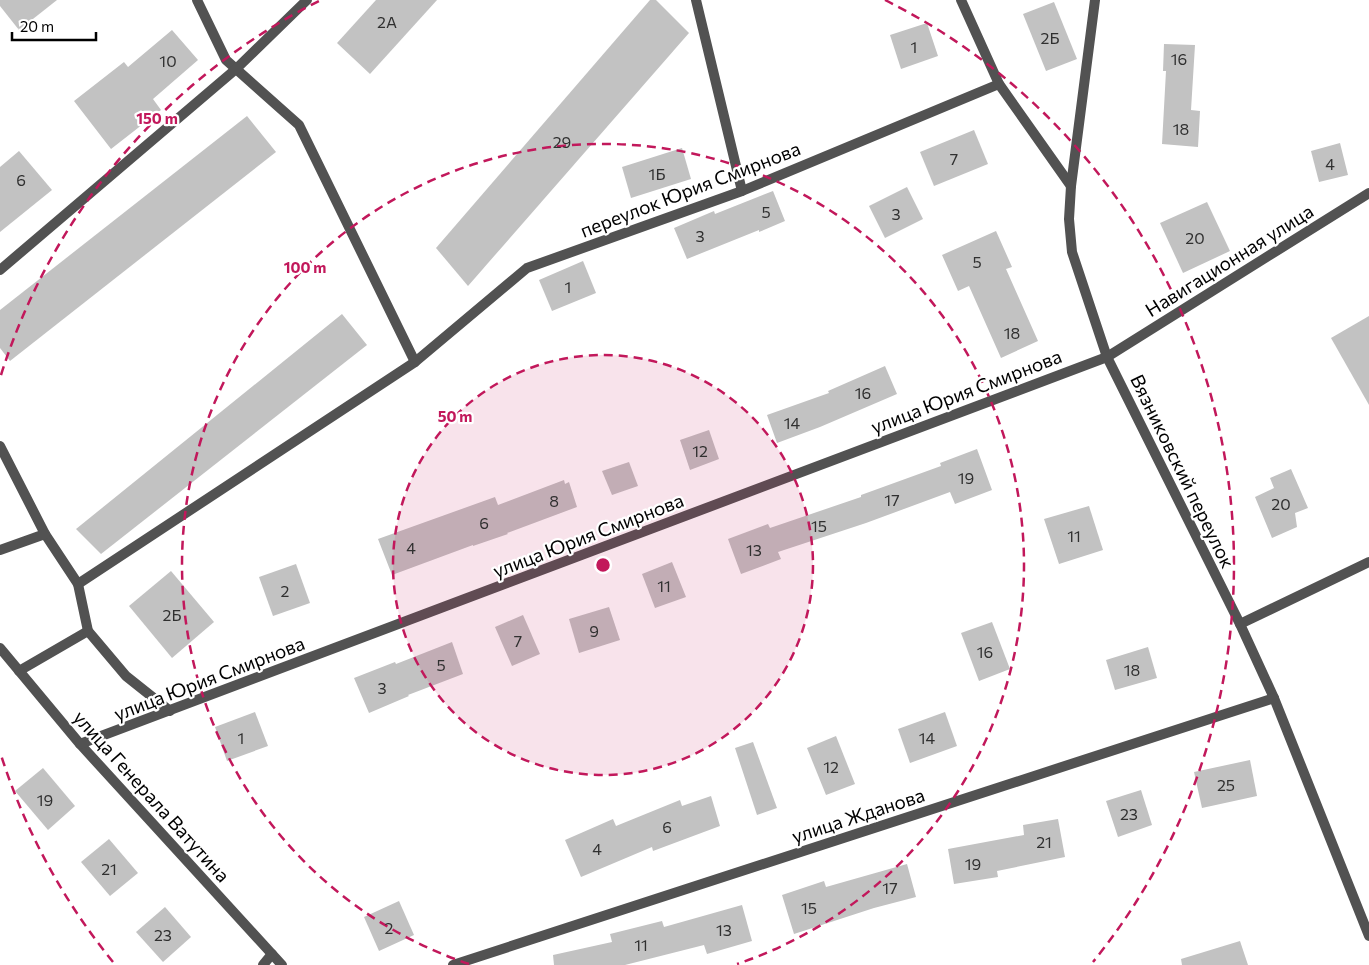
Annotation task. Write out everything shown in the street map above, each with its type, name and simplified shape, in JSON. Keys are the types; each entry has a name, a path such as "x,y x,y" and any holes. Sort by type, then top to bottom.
{"street":[{"path":"197,0 226,60 299,124 415,362"},
{"path":"0,270 236,69 307,0"},
{"path":"696,0 742,191"},
{"path":"961,0 999,84 1071,186"},
{"name":"Вязниковский переулок","path":"1095,0 1071,186 1069,219 1072,252 1107,357 1240,624 1274,698 1369,936"},
{"name":"переулок Юрия Смирнова","path":"78,584 415,362 527,268 742,191 999,84"},
{"name":"Навигационная улица","path":"1107,357 1369,193"},
{"name":"улица Юрия Смирнова","path":"80,744 1107,357"},
{"path":"0,446 45,534 78,584 88,631 126,676 170,711"},
{"path":"0,550 45,534"},
{"path":"1240,624 1369,562"},
{"path":"19,671 88,631"},
{"name":"улица Генерала Ватутина","path":"0,648 80,744 282,965"},
{"name":"улица Жданова","path":"453,965 1274,698"},
{"path":"263,965 272,954"}],"building":[{"path":"0,0 57,0 19,30 0,6"},
{"path":"376,0 437,0 370,74 337,43"},
{"path":"650,0 656,0 689,33 468,286 436,248"},
{"path":"1054,2 1077,59 1046,71 1023,14"},
{"path":"927,23 938,56 901,69 890,35"},
{"path":"172,30 198,60 153,99 161,110 111,149 74,101 124,62 128,67"},
{"path":"1164,44 1195,45 1191,110 1200,111 1198,147 1162,144 1166,71 1163,71"},
{"path":"247,116 276,152 10,361 0,348 0,310"},
{"path":"974,130 988,164 934,186 920,152"},
{"path":"1340,143 1348,175 1319,182 1311,151"},
{"path":"682,148 691,179 631,198 622,167"},
{"path":"19,151 52,190 0,232 0,167"},
{"path":"907,187 923,219 885,238 869,206"},
{"path":"773,191 785,221 687,259 674,228 714,211 715,214"},
{"path":"1207,202 1230,251 1183,273 1160,223"},
{"path":"996,231 1012,267 1006,269 1038,341 1001,358 969,286 958,291 942,255"},
{"path":"583,261 596,293 552,311 539,280"},
{"path":"342,314 367,345 101,554 76,529"},
{"path":"1369,316 1369,405 1331,338"},
{"path":"885,366 897,394 777,443 767,415 829,393 828,391"},
{"path":"709,430 719,459 690,470 680,440"},
{"path":"977,449 992,490 955,504 950,492 866,523 778,552 781,559 741,574 728,539 768,524 770,528 861,497 861,495 941,466 940,463"},
{"path":"629,462 638,486 612,495 602,471"},
{"path":"1291,469 1308,508 1295,513 1297,527 1272,538 1255,497 1274,488 1270,478"},
{"path":"564,480 565,484 569,482 577,507 508,534 392,575 378,539 495,497 498,505"},
{"path":"1089,506 1103,550 1059,564 1044,519"},
{"path":"672,562 686,597 655,608 642,574"},
{"path":"296,564 310,603 273,616 259,577"},
{"path":"171,571 214,622 172,658 129,606"},
{"path":"609,607 620,640 579,653 569,619"},
{"path":"523,615 540,654 512,666 495,627"},
{"path":"992,622 1010,669 979,681 961,633"},
{"path":"452,642 463,674 408,695 369,713 354,678"},
{"path":"1148,647 1157,678 1115,690 1106,660"},
{"path":"255,712 268,746 227,761 215,727"},
{"path":"945,712 957,746 910,763 898,729"},
{"path":"836,736 855,784 826,795 807,748"},
{"path":"753,742 777,808 757,815 735,748"},
{"path":"1250,760 1257,796 1202,808 1194,772"},
{"path":"43,768 75,806 48,830 15,791"},
{"path":"1141,790 1152,825 1118,837 1106,801"},
{"path":"711,796 720,826 653,851 652,847 581,877 565,840 613,819 616,826 680,800 682,806"},
{"path":"1058,819 1065,857 997,871 998,877 954,884 948,849 1024,835 1023,825"},
{"path":"109,839 138,873 110,896 81,862"},
{"path":"907,864 916,897 874,908 794,934 782,895 824,881 826,887"},
{"path":"399,901 414,935 379,951 364,917"},
{"path":"742,905 752,941 707,954 704,945 625,965 554,965 553,955 612,942 610,934 662,921 664,927"},
{"path":"165,907 191,937 163,962 136,932"},
{"path":"1240,941 1248,965 1182,965 1181,959"}]}
